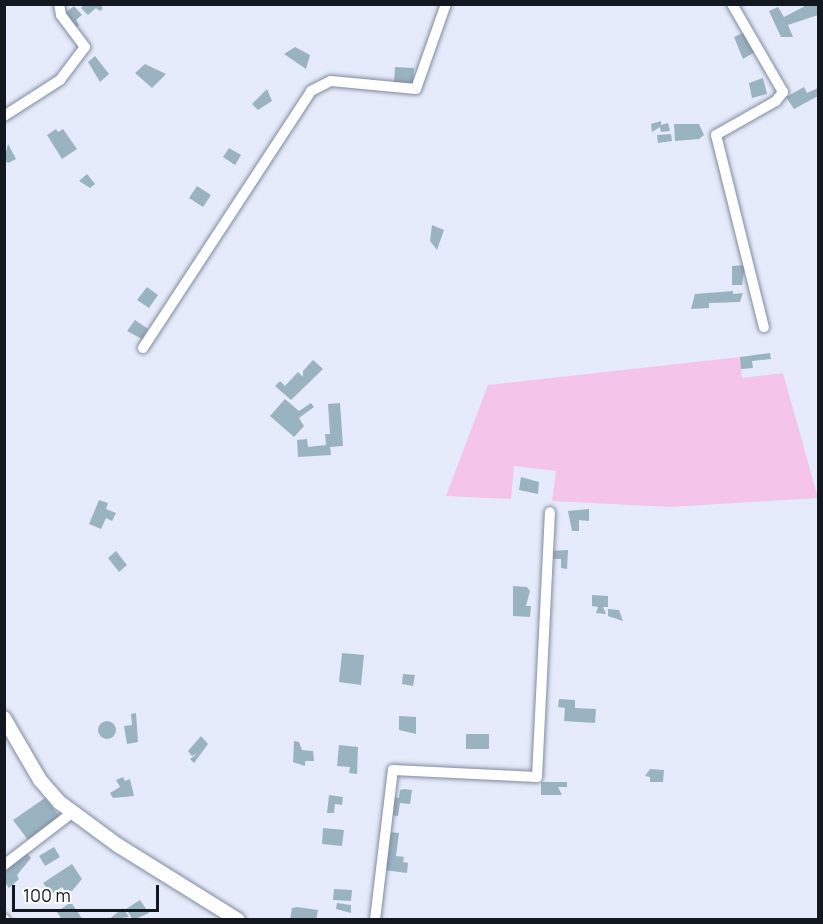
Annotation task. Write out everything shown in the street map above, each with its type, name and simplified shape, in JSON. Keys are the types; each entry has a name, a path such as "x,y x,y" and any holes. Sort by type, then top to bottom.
{"main road":[{"path":"4,718 40,780 73,813 238,920"}],"street":[{"path":"4,116 60,80 85,47 58,10 59,4"},
{"path":"142,348 311,91 331,81 416,90 446,4"},
{"path":"732,4 783,92 776,101 716,135 764,327"},
{"path":"375,920 393,770 537,777 550,512"},
{"path":"4,865 73,813"}],"shaded area":[{"path":"740,357 742,378 783,373 818,498 670,507 552,501 556,471 514,466 511,499 446,496 488,385"}],"building":[{"path":"85,4 99,4 103,8 100,11 96,8 88,15 81,8"},
{"path":"809,4 818,5 818,15 788,25 793,37 781,37 769,11 778,7 784,17"},
{"path":"74,6 82,15 76,20 79,25 76,28 65,13"},
{"path":"745,32 758,50 743,59 734,37"},
{"path":"295,47 310,55 306,69 284,54"},
{"path":"95,56 109,74 100,82 88,62"},
{"path":"145,64 166,74 152,88 135,73"},
{"path":"395,67 414,68 413,83 394,83"},
{"path":"763,78 767,94 752,98 749,83"},
{"path":"804,87 807,93 818,88 818,96 794,109 786,97"},
{"path":"267,89 272,101 258,110 252,104"},
{"path":"661,121 661,125 668,123 670,131 661,132 660,127 652,132 651,124"},
{"path":"674,124 699,124 704,135 699,139 675,141"},
{"path":"56,129 58,132 63,129 77,149 62,159 47,135"},
{"path":"671,134 672,141 658,143 657,135"},
{"path":"8,144 16,159 8,163 4,160"},
{"path":"229,148 241,155 235,165 223,157"},
{"path":"87,174 95,184 90,188 79,181"},
{"path":"197,186 211,195 203,207 189,198"},
{"path":"432,225 444,230 437,250 430,241"},
{"path":"745,265 742,285 732,285 732,266"},
{"path":"147,287 158,295 149,308 137,300"},
{"path":"733,291 733,294 743,293 740,302 709,303 709,308 691,309 695,294"},
{"path":"135,320 148,329 142,339 127,331"},
{"path":"770,353 771,359 752,361 753,368 741,369 740,357"},
{"path":"313,360 323,369 291,400 275,386 280,381 285,386 298,372 303,377 303,371"},
{"path":"285,399 299,411 311,403 314,407 299,418 304,426 294,437 270,416"},
{"path":"340,403 343,446 330,447 331,455 298,457 297,440 307,439 308,447 326,445 325,434 330,434 328,404"},
{"path":"521,477 539,482 538,494 519,490"},
{"path":"99,500 108,503 106,509 116,513 112,521 106,518 101,529 89,524"},
{"path":"589,509 589,521 579,520 579,531 572,531 568,511"},
{"path":"568,550 567,569 561,568 561,559 550,559 551,551"},
{"path":"116,551 127,565 119,572 108,558"},
{"path":"513,586 527,587 530,591 526,606 531,606 530,617 513,616"},
{"path":"592,595 608,596 608,607 603,607 606,614 596,613 598,607 592,606"},
{"path":"608,609 619,610 623,621 608,616"},
{"path":"342,653 364,655 361,685 339,682"},
{"path":"403,674 415,675 413,686 402,684"},
{"path":"559,699 575,700 575,708 596,709 595,723 564,721 565,708 558,707"},
{"path":"136,713 138,742 127,744 124,726 132,725 131,714"},
{"path":"399,716 416,717 416,734 399,730"},
{"path":"103,721 111,721 116,726 114,737 103,739 98,734 98,726"},
{"path":"466,734 489,734 489,749 466,749"},
{"path":"201,736 208,744 194,763 190,759 198,753 192,756 188,751"},
{"path":"294,741 299,742 302,750 313,751 314,761 305,761 305,766 293,762"},
{"path":"339,745 358,747 357,774 349,773 350,767 337,766"},
{"path":"650,769 664,770 663,782 650,782 650,777 645,776"},
{"path":"123,777 125,781 130,779 134,796 113,798 110,793 120,787 116,780"},
{"path":"541,782 567,782 567,787 558,787 562,795 541,795"},
{"path":"400,790 412,790 410,804 400,803 398,816 391,815 393,797 399,798"},
{"path":"329,795 343,797 342,805 335,804 334,813 327,813"},
{"path":"45,798 60,817 28,840 13,820"},
{"path":"323,828 344,830 342,846 322,844"},
{"path":"389,832 399,833 396,856 404,857 403,862 408,863 407,873 384,870"},
{"path":"54,847 60,857 45,866 39,856"},
{"path":"25,851 31,858 17,875 19,879 9,888 4,881 4,868"},
{"path":"72,864 82,879 72,891 66,890 72,898 64,903 59,895 65,891 62,887 51,894 43,883"},
{"path":"334,889 352,890 351,901 333,900"},
{"path":"140,900 149,913 133,920 126,909"},
{"path":"71,902 83,920 62,920 57,912"},
{"path":"337,903 351,905 351,913 336,909"},
{"path":"123,908 129,917 108,920"},
{"path":"292,908 318,910 316,920 290,920"}]}
